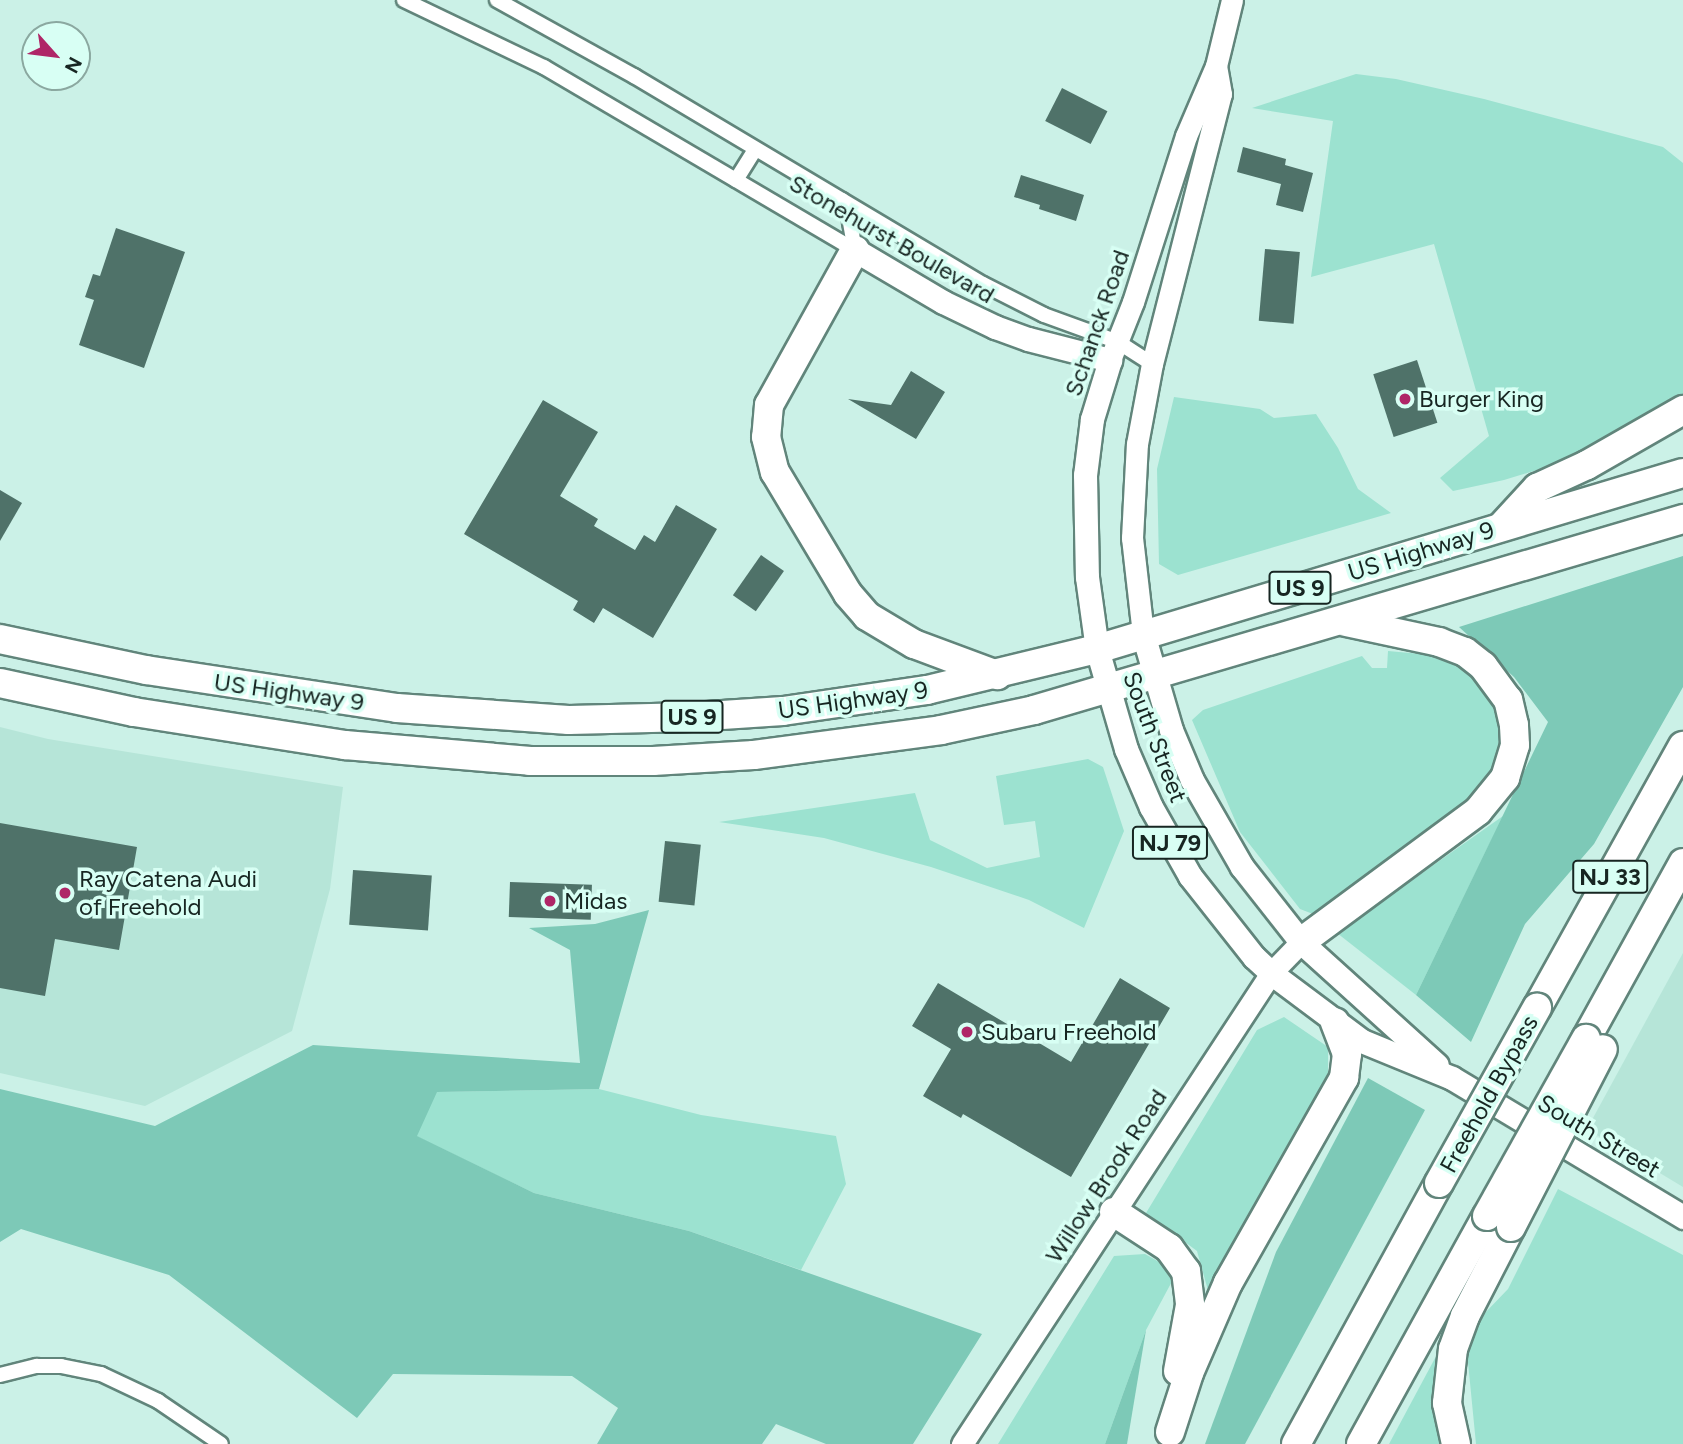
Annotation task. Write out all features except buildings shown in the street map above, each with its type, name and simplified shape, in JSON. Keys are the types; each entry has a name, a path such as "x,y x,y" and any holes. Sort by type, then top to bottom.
{"highway":[{"path":"855,250 769,405 766,437 775,472 848,594 867,616 914,644 997,675"},
{"path":"1502,526 1537,488 1587,465 1683,411"},
{"name":"US Highway 9","path":"0,639 146,670 397,708 559,719 674,718 783,711 927,690 1097,649 1683,473"},
{"name":"US Highway 9","path":"0,683 134,712 345,744 530,761 688,760 821,748 953,728 1107,691 1683,519"},
{"path":"1301,942 1478,811 1505,778 1514,745 1514,725 1508,700 1483,666 1465,652 1439,642 1343,621"},
{"name":"Freehold Bypass","path":"1296,1444 1683,746"},
{"name":"NJ 33","path":"1361,1444 1499,1221 1595,1044 1683,863"},
{"path":"1595,1044 1683,895"},
{"path":"1169,1438 1189,1373 1228,1283 1344,1078 1347,1054 1335,1022"},
{"path":"1114,1212 1169,1248 1181,1259 1189,1280 1190,1305 1169,1438"},
{"path":"1456,1444 1447,1403 1453,1349 1499,1221"}],"main road":[{"name":"Stonehurst Boulevard","path":"855,250 943,302 995,327 1028,339 1114,351"},
{"name":"Schanck Road","path":"1097,649 1087,577 1085,475 1092,419 1114,351"},
{"name":"South Street","path":"1143,634 1171,730 1204,805 1242,867 1301,942 1452,1078"},
{"name":"South Street","path":"1097,649 1107,691 1130,759 1177,855 1211,904 1271,973 1362,1041 1452,1078 1683,1217"}],"street":[{"name":"Stonehurst Boulevard","path":"404,0 544,67 855,250"},
{"name":"Stonehurst Boulevard","path":"497,0 983,284 1114,351 1152,364"},
{"name":"Schanck Road","path":"1114,351 1186,136 1216,66 1232,0"},
{"name":"Schanck Road","path":"1143,634 1134,562 1133,499 1137,444 1152,364 1221,94 1216,66"},
{"path":"736,180 755,149"},
{"path":"842,200 849,217 855,250"},
{"name":"Willow Brook Road","path":"962,1444 1271,973 1301,942"},
{"path":"0,1374 37,1366 61,1366 101,1374 158,1401 221,1444"}],"shaded area":[{"path":"1356,74 1396,79 1484,99 1663,147 1683,163 1683,397 1589,454 1504,480 1453,491 1440,478 1489,436 1434,244 1311,277 1333,121 1252,108"},
{"path":"1174,397 1260,409 1274,418 1316,414 1338,448 1358,489 1391,513 1178,575 1159,564 1157,469"},
{"path":"1683,556 1683,687 1594,844 1525,924 1471,1042 1416,995 1548,722 1514,677 1459,627"},
{"path":"1388,651 1443,656 1483,677 1506,719 1498,772 1481,796 1331,908 1313,914 1300,909 1240,832 1192,720 1203,710 1362,656 1372,668 1387,668"},
{"path":"0,727 48,739 343,787 330,889 292,1031 145,1106 0,1073"},
{"path":"1088,759 1103,767 1124,831 1084,928 1029,900 931,867 824,838 719,822 915,793 930,840 987,868 1040,857 1035,821 1004,825 996,776"},
{"path":"1503,816 1416,995 1337,933"},
{"path":"649,910 599,1089 437,1092 417,1136 534,1193 689,1231 982,1334 913,1444 826,1444 776,1424 762,1444 597,1444 618,1408 572,1376 393,1374 357,1418 169,1275 21,1229 0,1242 0,1089 155,1126 313,1045 580,1063 570,950 529,928 595,924"},
{"path":"1683,953 1683,1187 1587,1129"},
{"path":"1284,1017 1328,1047 1328,1079 1209,1294 1197,1251 1146,1213 1257,1030"},
{"path":"1368,1078 1425,1110 1245,1444 1205,1444 1276,1252"},
{"path":"599,1089 701,1115 836,1136 846,1184 801,1270 689,1231 534,1193 416,1136 436,1092"},
{"path":"1558,1189 1683,1255 1683,1444 1476,1444 1467,1352 1483,1315 1508,1289"},
{"path":"1145,1254 1177,1272 1146,1330 1105,1444 998,1444 1114,1256"},
{"path":"1146,1330 1127,1444 1105,1444"},
{"path":"1441,1347 1446,1444 1389,1444"}],"place":[{"name":"Burger King","path":"1405,399"},
{"name":"Ray Catena Audi of Freehold","path":"65,893"},
{"name":"Midas","path":"550,901"},
{"name":"Subaru Freehold","path":"967,1032"}]}
